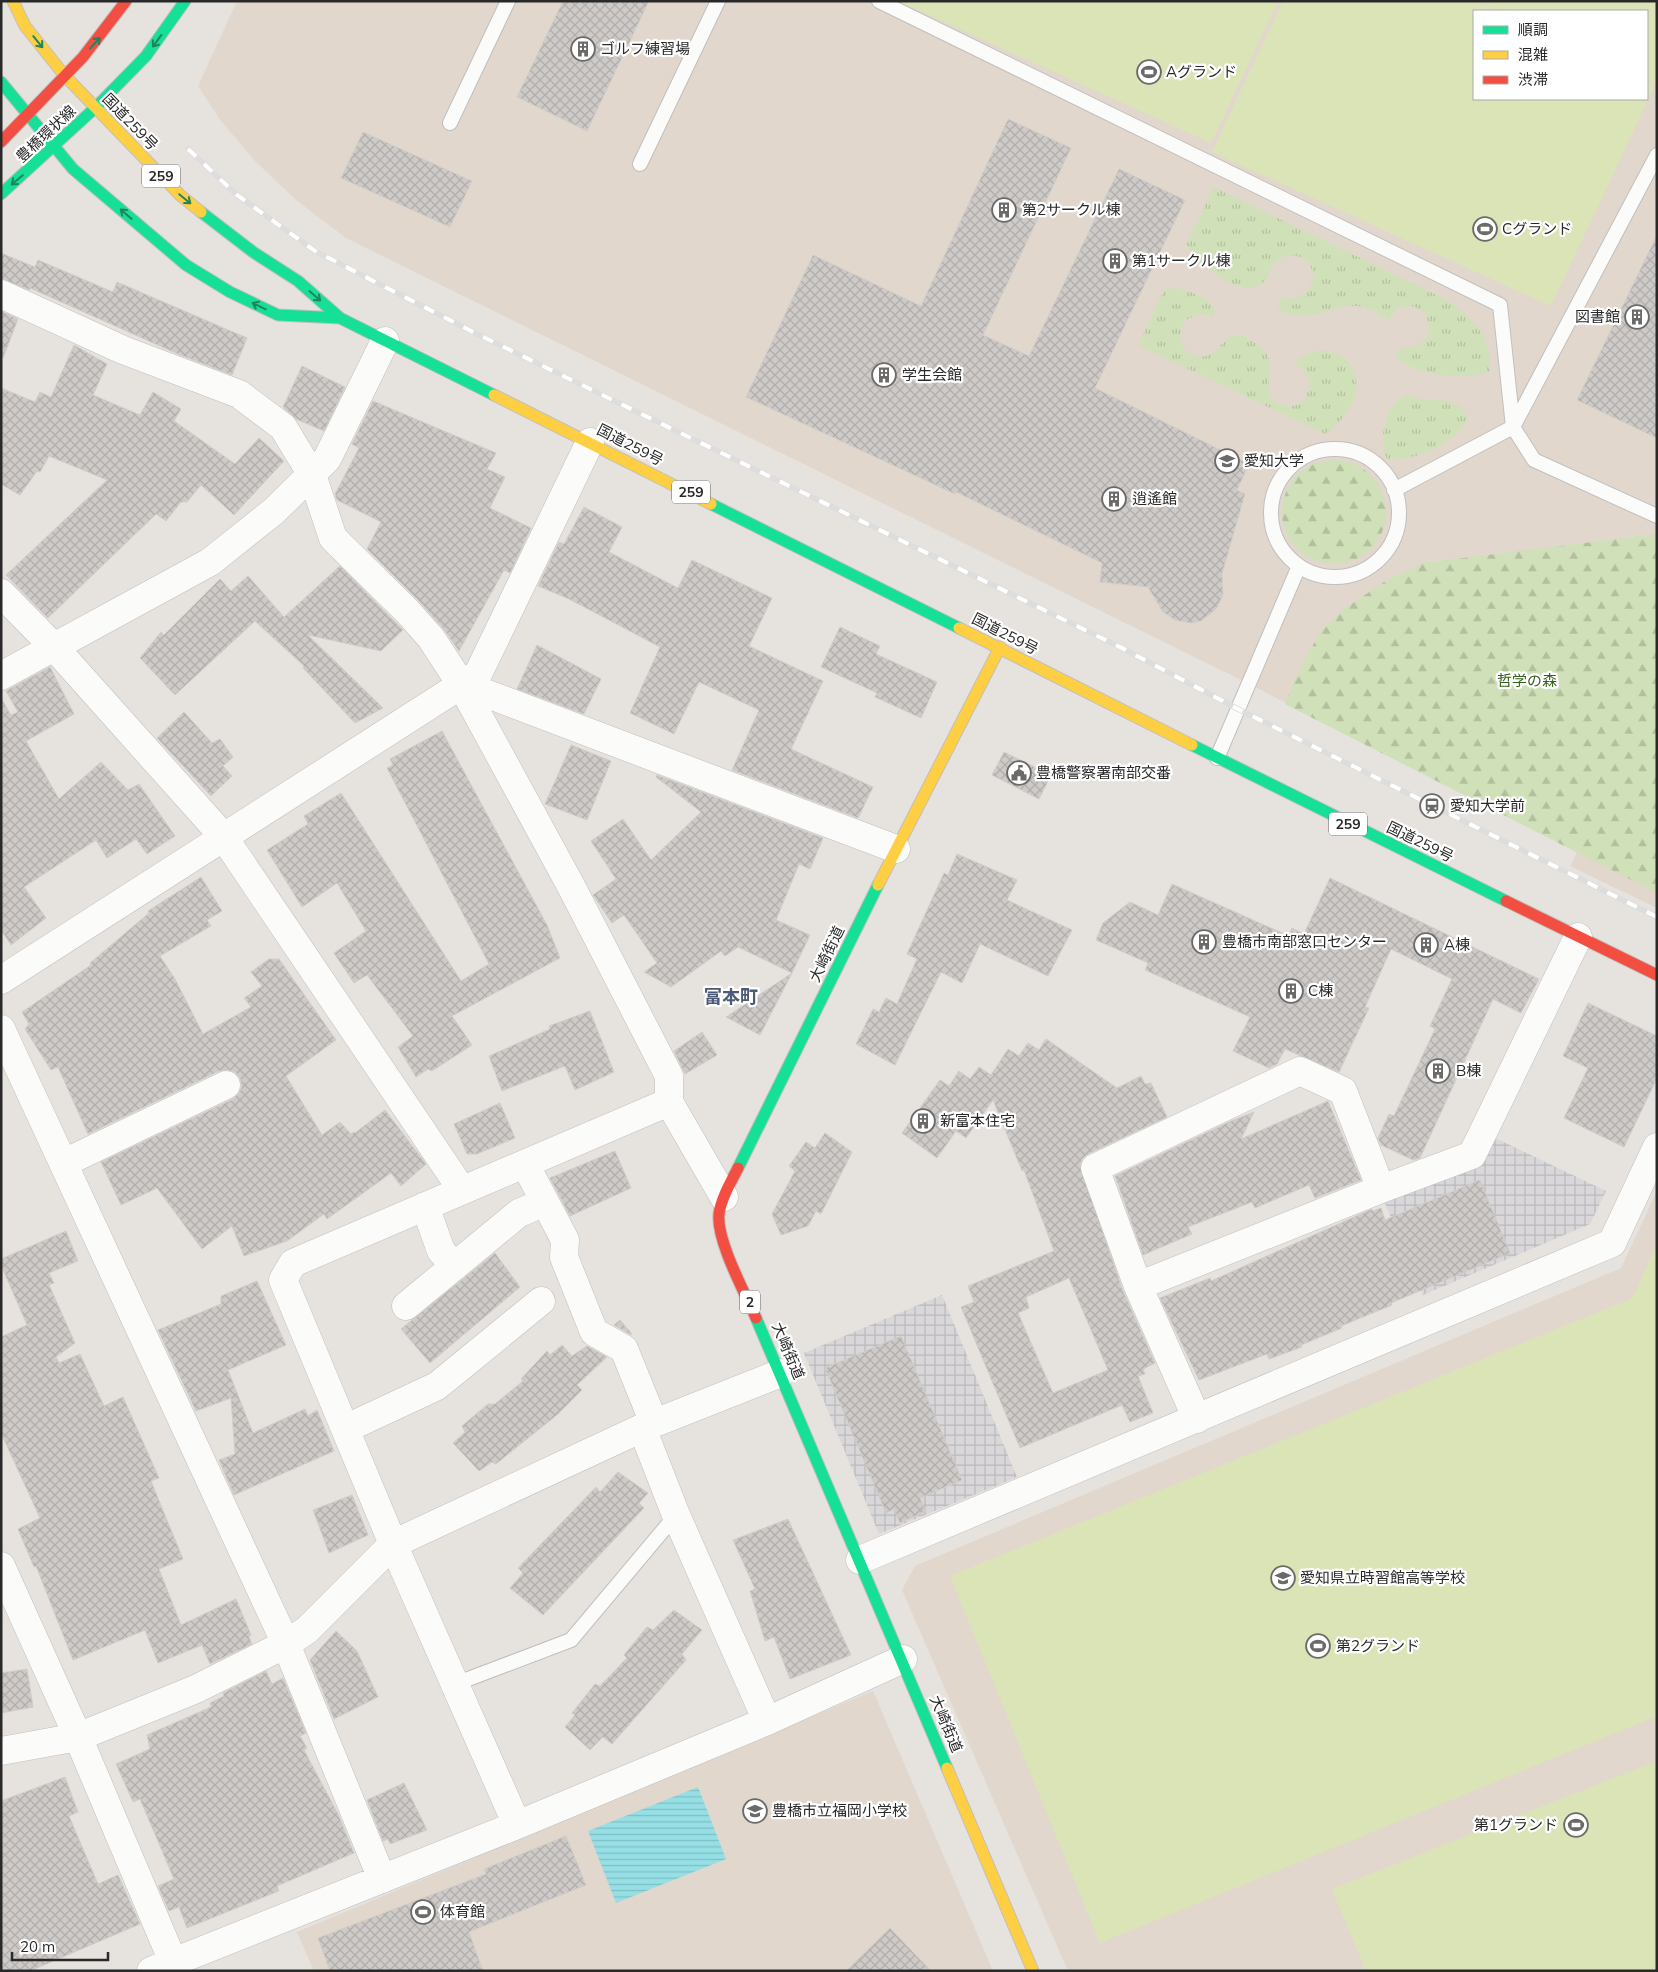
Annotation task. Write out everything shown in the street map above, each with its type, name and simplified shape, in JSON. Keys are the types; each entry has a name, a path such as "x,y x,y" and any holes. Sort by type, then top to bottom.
{"main road":[{"name":"国道259号","path":"13,1 25,26 65,76 180,196 253,252 298,281 340,318 1217,758 1657,975"},
{"name":"豊橋環状線","path":"1,142 28,116 110,26 126,1"},
{"name":"豊橋環状線","path":"1,194 96,108 146,56 184,1"},
{"name":"国道259号","path":"1,82 52,146 73,169 186,265 230,292 278,316 340,318"},
{"name":"大崎街道","path":"1000,648 896,849 724,1197 719,1214 720,1233 1033,1971"}],"street":[{"path":"1,294 123,350 239,394 283,427 312,475 333,538 419,624 431,638 461,684 571,886 669,1076 669,1102 724,1197"},
{"path":"1,676 210,562 274,511 327,458 385,341"},
{"path":"1,980 478,674 590,442"},
{"path":"1,593 55,648 223,836 462,1190"},
{"path":"461,684 896,849"},
{"path":"1138,1286 1381,1189 1472,1155 1578,937"},
{"path":"1,1029 286,1644 382,1879"},
{"path":"1197,1419 1138,1286 1095,1168 1300,1072 1343,1090 1381,1189"},
{"path":"64,1163 226,1086"},
{"path":"517,1825 393,1544 283,1280 293,1263 669,1102"},
{"path":"860,1560 1612,1243 1657,1146"},
{"path":"525,1164 565,1240 564,1256 594,1332 624,1349 676,1515 767,1722"},
{"path":"406,1306 519,1213 545,1202"},
{"path":"425,1206 441,1251 455,1266"},
{"path":"345,1429 437,1386 541,1300"},
{"path":"1,1751 78,1737 196,1689 286,1644 307,1630 393,1544 648,1426 781,1373"},
{"path":"1,1566 78,1737 167,1968 767,1722 902,1659"}],"lane":[{"path":"450,124 508,1"},
{"path":"640,164 718,1"},
{"path":"880,1 1500,305 1513,427 1534,460 1657,516"},
{"path":"1394,490 1513,427 1657,155"},
{"path":"1346,450 1370,459 1380,468 1394,490 1398,502 1397,526 1393,539 1378,560 1358,573 1338,577 1324,576 1299,566 1280,546 1271,519 1274,491 1284,474 1296,462 1318,451 1346,450"},
{"path":"1217,758 1299,566"},
{"path":"455,1684 571,1640 676,1515"}],"shaded area":[{"name":"愛知大学","path":"237,1 1657,1 1657,908 1570,866 1577,852 1249,684 346,238 296,200 255,161 221,121 198,86"},
{"path":"1489,1135 1606,1191 1590,1224 1423,1295 1385,1203 1475,1164"},
{"name":"第2グランド","path":"1657,1191 1657,1971 1068,1971 902,1590 915,1566 1621,1268"},
{"path":"942,1295 1017,1477 879,1534 804,1353"},
{"name":"豊橋市立福岡小学校","path":"873,1691 993,1971 314,1971 297,1932"}],"green space":[{"name":"Aグランド","path":"898,1 1278,1 1211,143"},
{"name":"Cグランド","path":"1283,1 1476,1 1496,10 1473,10 1473,100 1648,100 1551,306 1212,152"},
{"path":"1479,1 1657,1 1657,79 1655,83 1648,80 1648,10 1499,10"},
{"name":"Cグランド","path":"1648,82 1655,85 1648,100"},
{"path":"1214,187 1443,298 1463,312 1478,328 1488,348 1490,359 1489,372 1465,376 1441,375 1417,369 1396,359 1400,347 1411,348 1419,345 1425,339 1428,332 1427,317 1412,306 1398,308 1388,320 1371,310 1357,306 1344,307 1307,316 1293,315 1277,309 1282,297 1297,297 1303,294 1312,284 1312,270 1308,263 1300,257 1286,256 1278,260 1263,283 1256,287 1237,286 1217,275 1186,245"},
{"path":"1173,288 1196,294 1207,301 1215,310 1213,317 1205,314 1196,315 1189,318 1183,324 1180,337 1184,348 1192,355 1205,356 1213,353 1228,338 1239,335 1244,336 1261,348 1268,356 1270,365 1269,391 1271,397 1282,405 1291,406 1301,403 1311,385 1304,370 1294,364 1309,353 1325,351 1339,355 1350,365 1356,379 1355,396 1345,415 1325,434 1138,345 1164,290"},
{"path":"1408,395 1419,399 1442,400 1455,404 1465,413 1468,420 1452,438 1433,450 1411,457 1387,459 1383,442 1385,422 1394,405 1400,398"},
{"path":"1334,460 1354,464 1363,469 1377,483 1382,492 1386,512 1382,532 1377,541 1363,555 1354,560 1334,564 1314,560 1305,555 1291,541 1286,532 1282,512 1286,492 1291,483 1305,469 1314,464"},
{"name":"哲学の森","path":"1657,534 1657,893 1285,704 1302,664 1321,631 1347,607 1384,582 1423,563"},
{"name":"第2グランド","path":"1657,1243 1657,1716 1100,1943 950,1576 1633,1298"},
{"name":"第1グランド","path":"1657,1761 1657,1971 1366,1971 1332,1889"}],"water":[{"path":"698,1787 726,1859 616,1903 588,1831"}],"building":[{"name":"ゴルフ練習場","path":"563,1 649,1 587,131 517,97"},
{"path":"1008,119 1071,148 983,335 1029,356 1119,169 1185,200 1095,388 1249,464 1237,490 1245,494 1222,574 1223,595 1216,609 1201,621 1191,623 1175,620 1163,612 1148,587 1100,582 1102,563 956,492 955,494 746,397 813,255 921,306"},
{"path":"363,132 472,181 450,227 341,178"},
{"name":"図書館","path":"1657,235 1657,438 1577,400"},
{"path":"1,253 35,267 38,260 113,292 117,282 247,338 232,375 178,354 30,288 30,290 1,279"},
{"path":"1,311 18,319 3,358 1,357"},
{"path":"74,345 107,364 93,395 140,415 153,392 181,409 174,421 235,464 259,438 284,461 234,515 201,485 187,502 181,502 166,521 156,514 48,618 6,575 107,480 49,456 40,472 37,471 20,495 1,484 1,388 35,402 40,392 51,397"},
{"path":"302,366 345,387 324,431 296,419 283,407"},
{"path":"373,401 496,453 487,469 505,477 490,508 531,528 510,573 504,570 459,651 443,628 419,601 367,549 381,522 337,500 335,494 359,448 352,444"},
{"path":"584,507 622,527 609,552 678,588 692,560 772,598 749,646 823,681 791,749 873,787 858,818 732,770 759,710 699,682 674,734 630,713 660,647 569,599 538,586 559,542 564,544"},
{"path":"340,566 403,630 381,651 308,635 383,708 355,723 303,668 304,666 255,621 175,695 140,658 161,632 164,635 220,579 231,591 248,576 284,617"},
{"path":"840,627 880,646 876,654 937,682 921,718 875,697 877,693 821,667"},
{"path":"537,645 601,679 584,714 517,689"},
{"path":"50,667 74,714 26,741 59,799 101,762 128,790 139,784 175,836 147,854 136,839 107,858 96,840 24,887 46,918 11,945 1,930 1,698 11,715 18,712 6,691"},
{"path":"184,712 212,743 220,739 233,757 223,766 232,776 211,796 157,738"},
{"path":"442,731 547,925 560,958 452,1016 472,1045 432,1071 428,1069 416,1077 398,1047 413,1036 367,975 354,983 334,953 366,931 337,883 302,907 267,850 308,824 304,816 341,793 461,981 489,964 387,768 393,765 390,759"},
{"path":"571,745 611,761 587,820 545,804"},
{"path":"1004,752 1051,775 1039,799 992,775"},
{"path":"657,775 823,838 810,869 799,864 776,920 810,935 792,973 738,947 725,956 721,951 671,987 644,972 657,963 624,915 612,923 593,895 616,879 591,841 623,819 651,860 701,812 656,777"},
{"path":"957,854 1017,880 1007,900 1072,930 1048,976 980,944 962,983 941,972 895,1065 856,1044 873,1009 879,1012 886,998 897,1004 917,959 907,954 944,873 948,875"},
{"path":"201,877 222,911 207,920 211,926 160,956 175,979 203,1034 251,1007 244,998 262,986 251,972 269,959 279,959 336,1040 286,1076 322,1135 340,1122 351,1134 355,1133 385,1110 426,1164 401,1186 391,1173 327,1219 324,1214 287,1241 244,1256 232,1226 202,1249 157,1188 121,1205 101,1162 233,1099 239,1093 242,1086 240,1078 235,1072 228,1070 219,1071 88,1134 58,1067 51,1070 25,1029 29,1024 22,1012 91,965 90,963 149,913 148,911"},
{"path":"1330,878 1539,979 1521,1013 1493,999 1420,1158 1413,1160 1381,1145 1378,1138 1389,1114 1394,1116 1435,1029 1430,1026 1452,979 1391,949 1365,1007 1369,1008 1339,1072 1285,1049 1277,1064 1269,1068 1233,1051 1250,1017 1145,970 1148,963 1096,940 1103,923 1130,902 1158,915 1172,884 1289,936 1292,928 1304,934"},
{"path":"792,973 760,1035 726,1017"},
{"path":"1588,1003 1657,1036 1657,1078 1624,1147 1564,1118 1588,1068 1563,1056"},
{"path":"590,1011 614,1072 575,1090 565,1066 502,1091 489,1056 550,1029 549,1026"},
{"path":"702,1032 717,1055 685,1074 674,1051"},
{"path":"1046,1039 1117,1088 1141,1076 1145,1084 1151,1083 1167,1117 1088,1154 1082,1159 1080,1166 1123,1291 1155,1363 1143,1369 1145,1374 1138,1376 1153,1413 1130,1422 1122,1405 1020,1448 961,1307 974,1302 968,1286 1054,1251 1024,1170 1022,1171 993,1100 966,1138 956,1131 937,1158 902,1133 940,1080 949,1086 959,1071 970,1079 979,1067 991,1075 1008,1049 1019,1056 1028,1043 1039,1050","holes":["1069,1278 1108,1370 1053,1393 1018,1313 1029,1308 1026,1297"]},
{"path":"1328,1101 1361,1180 1315,1198 1309,1185 1255,1208 1252,1202 1188,1227 1192,1234 1143,1255 1115,1176 1254,1112 1241,1139"},
{"path":"500,1103 515,1138 477,1154 467,1154 454,1124"},
{"path":"825,1133 852,1152 821,1214 816,1211 808,1226 781,1235 772,1214 795,1171 789,1166 806,1142 815,1148"},
{"path":"615,1151 631,1188 570,1216 550,1178"},
{"path":"1480,1180 1510,1253 1391,1303 1392,1305 1301,1345 1302,1347 1269,1359 1267,1354 1199,1380 1160,1298 1210,1278 1211,1281 1372,1209 1373,1211 1381,1208 1385,1220"},
{"path":"66,1231 78,1261 49,1273 54,1283 49,1285 75,1343 56,1357 59,1363 80,1354 104,1406 123,1397 159,1478 151,1481 183,1559 159,1569 181,1625 236,1599 251,1635 249,1637 252,1644 210,1664 202,1645 158,1663 145,1630 73,1660 36,1566 34,1567 18,1529 40,1518 1,1433 1,1337 27,1325 1,1265 1,1259"},
{"path":"495,1253 520,1287 430,1363 401,1329"},
{"path":"257,1281 286,1345 228,1370 253,1433 305,1409 308,1416 317,1410 334,1451 234,1495 219,1460 235,1454 231,1398 196,1411 158,1330 221,1304 221,1296"},
{"path":"620,1320 632,1334 631,1335 614,1325"},
{"path":"901,1336 962,1480 920,1498 926,1511 900,1523 894,1509 886,1513 825,1368"},
{"path":"562,1345 572,1356 587,1346 607,1357 577,1385 582,1390 558,1414 496,1464 492,1462 479,1471 453,1443 465,1432 462,1426 488,1404 495,1404 523,1381 521,1379 547,1351 550,1355"},
{"path":"618,1472 648,1493 639,1503 644,1508 543,1615 510,1588 523,1573 518,1568 596,1487 600,1492"},
{"path":"352,1495 368,1535 329,1553 313,1510"},
{"path":"788,1519 851,1655 790,1679 774,1637 765,1641 750,1591 755,1589 733,1540"},
{"path":"674,1610 702,1630 682,1654 686,1660 612,1744 603,1737 590,1750 565,1727 575,1715 572,1713 595,1684 600,1686 627,1658 624,1655 647,1627 653,1630"},
{"path":"336,1631 357,1651 378,1697 334,1719 310,1660"},
{"path":"27,1669 33,1707 1,1713 1,1673"},
{"path":"266,1671 272,1684 283,1678 306,1733 300,1736 307,1748 304,1750 338,1814 354,1853 277,1886 279,1891 187,1928 179,1907 169,1911 158,1886 174,1879 140,1799 133,1802 116,1764 150,1749 147,1735 211,1707 210,1703 224,1696 223,1693"},
{"path":"65,1777 78,1812 69,1816 98,1884 118,1875 140,1924 30,1971 1,1971 1,1801"},
{"path":"404,1783 427,1830 390,1844 388,1839 383,1841 367,1800"},
{"path":"566,1836 586,1885 469,1932 483,1971 330,1971 318,1938 486,1874 484,1869"},
{"path":"890,1928 931,1971 846,1971"}],"railway":[{"path":"188,149 237,195 315,251 473,332 1120,647 1238,709 1657,917"}],"traffic: fast":[{"path":"1,194 95,108 146,56 185,1"},
{"path":"1,82 73,169 186,265 230,292 278,315 340,318"},
{"path":"201,212 253,252 298,281 340,318 494,395"},
{"path":"711,504 959,628"},
{"path":"1192,745 1506,901"},
{"path":"738,1168 878,885"},
{"path":"756,1318 947,1768"}],"traffic: slow":[{"path":"13,1 25,26 65,76 180,195 201,212"},
{"path":"494,395 711,504"},
{"path":"959,628 1192,745"},
{"path":"878,885 1000,647"},
{"path":"947,1768 1033,1971"}],"traffic: jam":[{"path":"1,142 83,57 126,1"},
{"path":"1506,901 1657,975"},
{"path":"738,1168 722,1202 719,1225 726,1252 756,1318"}],"place":[{"name":"ゴルフ練習場","path":"583,49"},
{"name":"Aグランド","path":"1149,72"},
{"name":"第2サークル棟","path":"1004,210"},
{"name":"Cグランド","path":"1485,229"},
{"name":"第1サークル棟","path":"1115,261"},
{"name":"図書館","path":"1637,317"},
{"name":"学生会館","path":"884,375"},
{"name":"愛知大学","path":"1227,461"},
{"name":"逍遙館","path":"1114,499"},
{"name":"豊橋警察署南部交番","path":"1019,773"},
{"name":"愛知大学前","path":"1432,806"},
{"name":"豊橋市南部窓口センター","path":"1204,942"},
{"name":"A棟","path":"1426,945"},
{"name":"C棟","path":"1291,991"},
{"name":"B棟","path":"1438,1071"},
{"name":"新富本住宅","path":"923,1121"},
{"name":"愛知県立時習館高等学校","path":"1283,1578"},
{"name":"第2グランド","path":"1318,1646"},
{"name":"豊橋市立福岡小学校","path":"755,1811"},
{"name":"第1グランド","path":"1576,1825"},
{"name":"体育館","path":"423,1912"}],"district":[{"name":"富本町","path":"731,997"}]}
